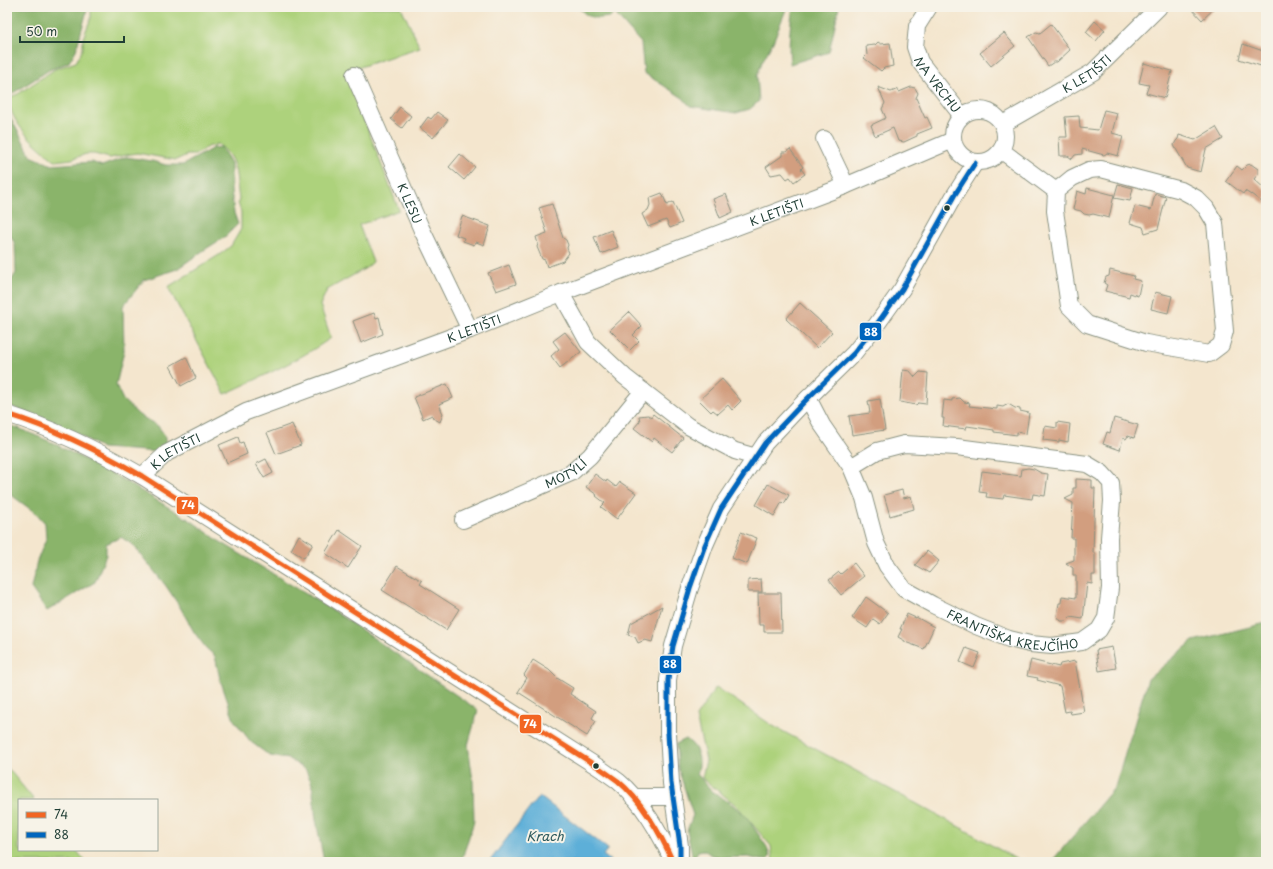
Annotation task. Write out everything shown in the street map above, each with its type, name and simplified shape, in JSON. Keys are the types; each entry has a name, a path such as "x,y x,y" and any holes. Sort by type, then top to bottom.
{"street":[{"name":"NA VRCHU","path":"929,7 917,26 916,47 920,62 962,116"},
{"name":"K LETIŠTI","path":"1003,124 1093,72 1159,7"},
{"name":"K LESU","path":"354,75 421,228 470,330"},
{"path":"977,110 992,113 1003,124 1006,138 1002,152 990,161 975,163 960,155 953,140 954,127 962,116 977,110"},
{"path":"824,139 845,186"},
{"name":"K LETIŠTI","path":"7,414 79,442 142,476 168,453 246,412 470,330 561,293 845,186 953,140"},
{"path":"1002,152 1056,191"},
{"path":"680,862 680,846 668,733 668,680 673,646 690,588 721,509 765,444 808,398 854,353 877,324 902,288 954,196 975,163"},
{"path":"1101,169 1182,190 1196,198 1206,208 1215,222 1224,332 1221,345 1209,354 1146,343 1087,324 1069,306 1055,211 1056,191 1072,178 1088,170 1101,169"},
{"path":"561,293 588,342 625,377 688,426 735,451 756,457"},
{"name":"MOTÝLÍ","path":"463,520 571,473 590,456 643,391"},
{"name":"FRANTIŠKA KREJČÍHO","path":"808,398 822,425 851,467 864,498 876,543 887,566 904,588 933,605 976,626 1009,639 1030,644 1052,646 1082,642 1098,630 1106,618 1110,588 1109,538 1112,501 1111,484 1102,472 1087,464 957,447 904,444 877,451 851,467"},
{"path":"142,476 598,766 619,782 644,810 665,843 673,862"},
{"path":"633,797 674,798"}],"green space":[{"path":"7,7 88,7 76,50 69,62 49,70 7,97"},
{"path":"91,7 401,7 420,47 348,71 363,117 399,210 359,225 373,262 366,268 327,290 320,305 331,338 266,375 225,394 168,287 231,246 241,229 241,212 238,203 239,199 235,169 230,156 218,144 207,147 195,155 187,155 176,160 137,153 110,158 94,154 86,154 72,159 55,161 19,126 10,108 8,98 18,94 55,69 76,62 83,49 83,38 91,18"},
{"path":"578,7 610,7 613,13 612,16 594,18 586,14"},
{"path":"612,7 787,7 757,76 759,101 750,109 736,113 690,106 683,98 644,73 641,43 617,16"},
{"path":"793,7 839,7 829,52 790,64 789,49"},
{"path":"7,111 31,156 52,165 92,162 102,166 126,157 166,165 183,165 213,148 221,147 231,163 231,190 234,213 238,224 225,237 177,269 144,280 123,306 124,351 116,385 123,400 139,415 158,426 166,437 166,445 159,452 102,448 70,430 7,405 7,287 16,273 15,244 7,229"},
{"path":"7,425 51,442 113,474 193,522 219,541 334,611 478,710 468,745 473,781 474,821 461,862 324,862 316,820 312,784 306,770 289,759 270,756 251,742 234,720 220,679 215,656 206,648 194,632 166,586 133,545 121,537 106,544 106,555 95,582 47,611 31,588 37,561 46,539 45,523 37,514 7,492"},
{"path":"1266,623 1266,862 1051,862 1115,787 1148,679 1193,641"},
{"path":"716,687 773,726 967,831 1021,862 771,862 773,861 771,846 737,806 702,778 706,760 696,717"},
{"path":"686,739 690,742 698,754 699,764 697,774 712,791 745,815 767,847 770,857 767,860 748,857 723,858 711,855 704,850 698,851 693,859 687,831 693,815 678,768 676,744"},
{"path":"7,767 33,799 18,799 18,851 77,851 86,862 7,862"}],"water":[{"name":"Krach","path":"539,796 608,849 603,855 612,862 489,862"}],"building":[{"path":"1190,7 1216,7 1202,20"},
{"path":"1095,21 1105,30 1096,41 1086,32"},
{"path":"1051,24 1070,50 1057,62 1054,62 1048,66 1028,37 1036,32 1040,33"},
{"path":"1004,33 1015,46 991,66 980,53"},
{"path":"878,42 881,44 890,43 893,66 884,68 881,71 864,58 867,55 866,46 875,45"},
{"path":"1243,44 1266,52 1261,66 1239,59"},
{"path":"1144,63 1172,71 1165,98 1146,93 1149,85 1139,83"},
{"path":"878,87 891,92 898,89 899,92 911,87 915,88 918,93 916,98 925,118 927,117 932,128 917,134 917,136 904,142 898,141 893,128 875,136 871,125 886,118 882,109 885,103"},
{"path":"400,107 411,116 402,128 391,119"},
{"path":"1104,110 1117,113 1112,133 1123,136 1118,156 1107,153 1104,155 1082,149 1082,154 1075,155 1072,159 1068,156 1060,156 1059,137 1067,137 1065,117 1079,116 1080,128 1098,130"},
{"path":"437,112 448,120 433,138 420,128 428,117 431,119"},
{"path":"1216,127 1223,139 1206,149 1201,172 1187,168 1174,145 1179,135 1195,140"},
{"path":"790,149 803,167 801,169 805,174 794,182 790,177 787,179 782,173 771,175 766,167 782,156 782,152 786,152"},
{"path":"460,154 475,167 464,180 449,167"},
{"path":"1251,164 1258,169 1258,174 1254,179 1266,190 1266,205 1245,191 1243,194 1226,181 1237,166 1242,170 1247,165"},
{"path":"1118,184 1133,188 1130,201 1114,198"},
{"path":"1087,188 1114,195 1109,218 1093,214 1084,214 1081,211 1073,209 1077,191 1086,194"},
{"path":"662,193 667,205 673,202 682,223 670,228 666,220 648,227 642,214 648,210 650,205 649,198"},
{"path":"726,194 733,212 720,218 713,199"},
{"path":"1155,194 1166,197 1158,229 1145,233 1143,227 1130,223 1135,206 1151,210"},
{"path":"552,204 563,238 566,240 568,245 567,248 569,253 563,261 547,267 545,260 542,259 537,247 538,244 536,237 547,233 539,208"},
{"path":"462,216 490,226 484,245 476,242 474,245 463,241 464,238 456,235"},
{"path":"611,230 618,247 601,254 594,237"},
{"path":"509,265 516,284 496,291 488,273"},
{"path":"1110,270 1134,276 1133,279 1141,281 1138,296 1130,293 1129,297 1105,291 1107,285 1104,283 1106,277 1109,276"},
{"path":"1155,292 1172,296 1168,313 1151,309"},
{"path":"800,303 832,332 817,348 786,319"},
{"path":"629,312 642,326 633,335 639,341 630,350 610,330"},
{"path":"374,313 376,318 379,317 383,334 361,343 353,321"},
{"path":"565,332 581,352 560,368 551,356 559,349 553,341"},
{"path":"186,357 196,378 181,386 170,366"},
{"path":"903,370 910,371 915,377 920,372 928,373 926,404 918,403 916,405 900,402"},
{"path":"722,379 741,401 732,410 728,405 718,414 713,410 711,412 699,400"},
{"path":"447,384 453,398 439,404 443,414 440,422 433,418 432,415 423,419 414,397"},
{"path":"960,398 964,402 970,403 969,406 997,409 997,406 1003,407 1008,404 1020,409 1020,411 1029,413 1026,434 1017,432 1017,435 994,432 994,430 967,426 966,429 943,426 944,418 942,418 944,400 952,401 952,399"},
{"path":"880,399 885,430 852,435 849,416 870,413 868,401"},
{"path":"653,414 683,438 672,452 654,438 652,442 634,428 640,421 639,416 648,415 651,417"},
{"path":"1114,418 1138,425 1134,438 1128,436 1126,439 1123,438 1120,450 1103,444 1107,432 1110,433"},
{"path":"1057,422 1070,424 1068,442 1059,440 1059,442 1043,440 1045,426 1057,428"},
{"path":"292,424 301,445 276,454 267,433"},
{"path":"238,437 240,443 243,442 247,454 227,463 219,445"},
{"path":"266,459 273,473 264,478 256,464"},
{"path":"1028,468 1048,474 1045,496 1033,494 1032,499 1004,495 1003,499 986,497 987,493 979,492 982,471 1021,476 1022,469"},
{"path":"595,474 606,482 607,480 616,487 620,482 636,493 617,519 601,507 605,503 586,487"},
{"path":"1076,479 1092,480 1092,488 1095,488 1093,553 1095,553 1095,575 1092,575 1092,584 1087,583 1083,619 1070,617 1066,621 1061,621 1057,616 1059,603 1061,603 1062,596 1076,598 1076,575 1073,575 1073,568 1066,563 1074,560 1074,538 1071,538 1073,503 1065,499 1073,495 1073,488 1076,488"},
{"path":"768,484 789,495 784,504 782,502 774,516 756,505"},
{"path":"902,490 904,498 911,496 914,509 890,516 884,495"},
{"path":"339,530 362,546 348,568 325,553"},
{"path":"741,532 757,538 747,564 732,558"},
{"path":"299,535 313,544 304,558 291,550"},
{"path":"927,551 939,561 929,573 915,565"},
{"path":"854,563 864,576 841,595 829,580 839,572 841,574"},
{"path":"397,566 422,581 420,584 459,609 446,630 382,590"},
{"path":"761,579 762,592 748,592 748,580"},
{"path":"758,593 781,593 782,632 764,632 764,625 759,625"},
{"path":"866,597 888,613 880,624 873,619 867,628 852,618"},
{"path":"662,606 652,642 645,640 638,643 635,637 628,635 631,623"},
{"path":"907,614 916,617 934,627 924,649 905,642 898,637"},
{"path":"1112,647 1116,668 1099,671 1096,650"},
{"path":"966,648 980,653 974,668 960,662"},
{"path":"533,660 573,688 570,694 596,711 592,718 596,721 587,736 518,692 527,678 524,675"},
{"path":"1031,660 1059,667 1060,664 1075,661 1084,712 1071,714 1070,711 1065,712 1060,686 1037,680 1038,678 1027,676"}],"transit line":[{"name":"88","path":"680,862 680,846 671,783 668,733 668,680 673,646 690,588 705,545 721,509 765,443 854,353 902,289 954,196 975,163"},
{"name":"74","path":"7,414 42,426 76,441 142,476 598,767 618,781 635,798 650,818 663,840 673,862"}]}
